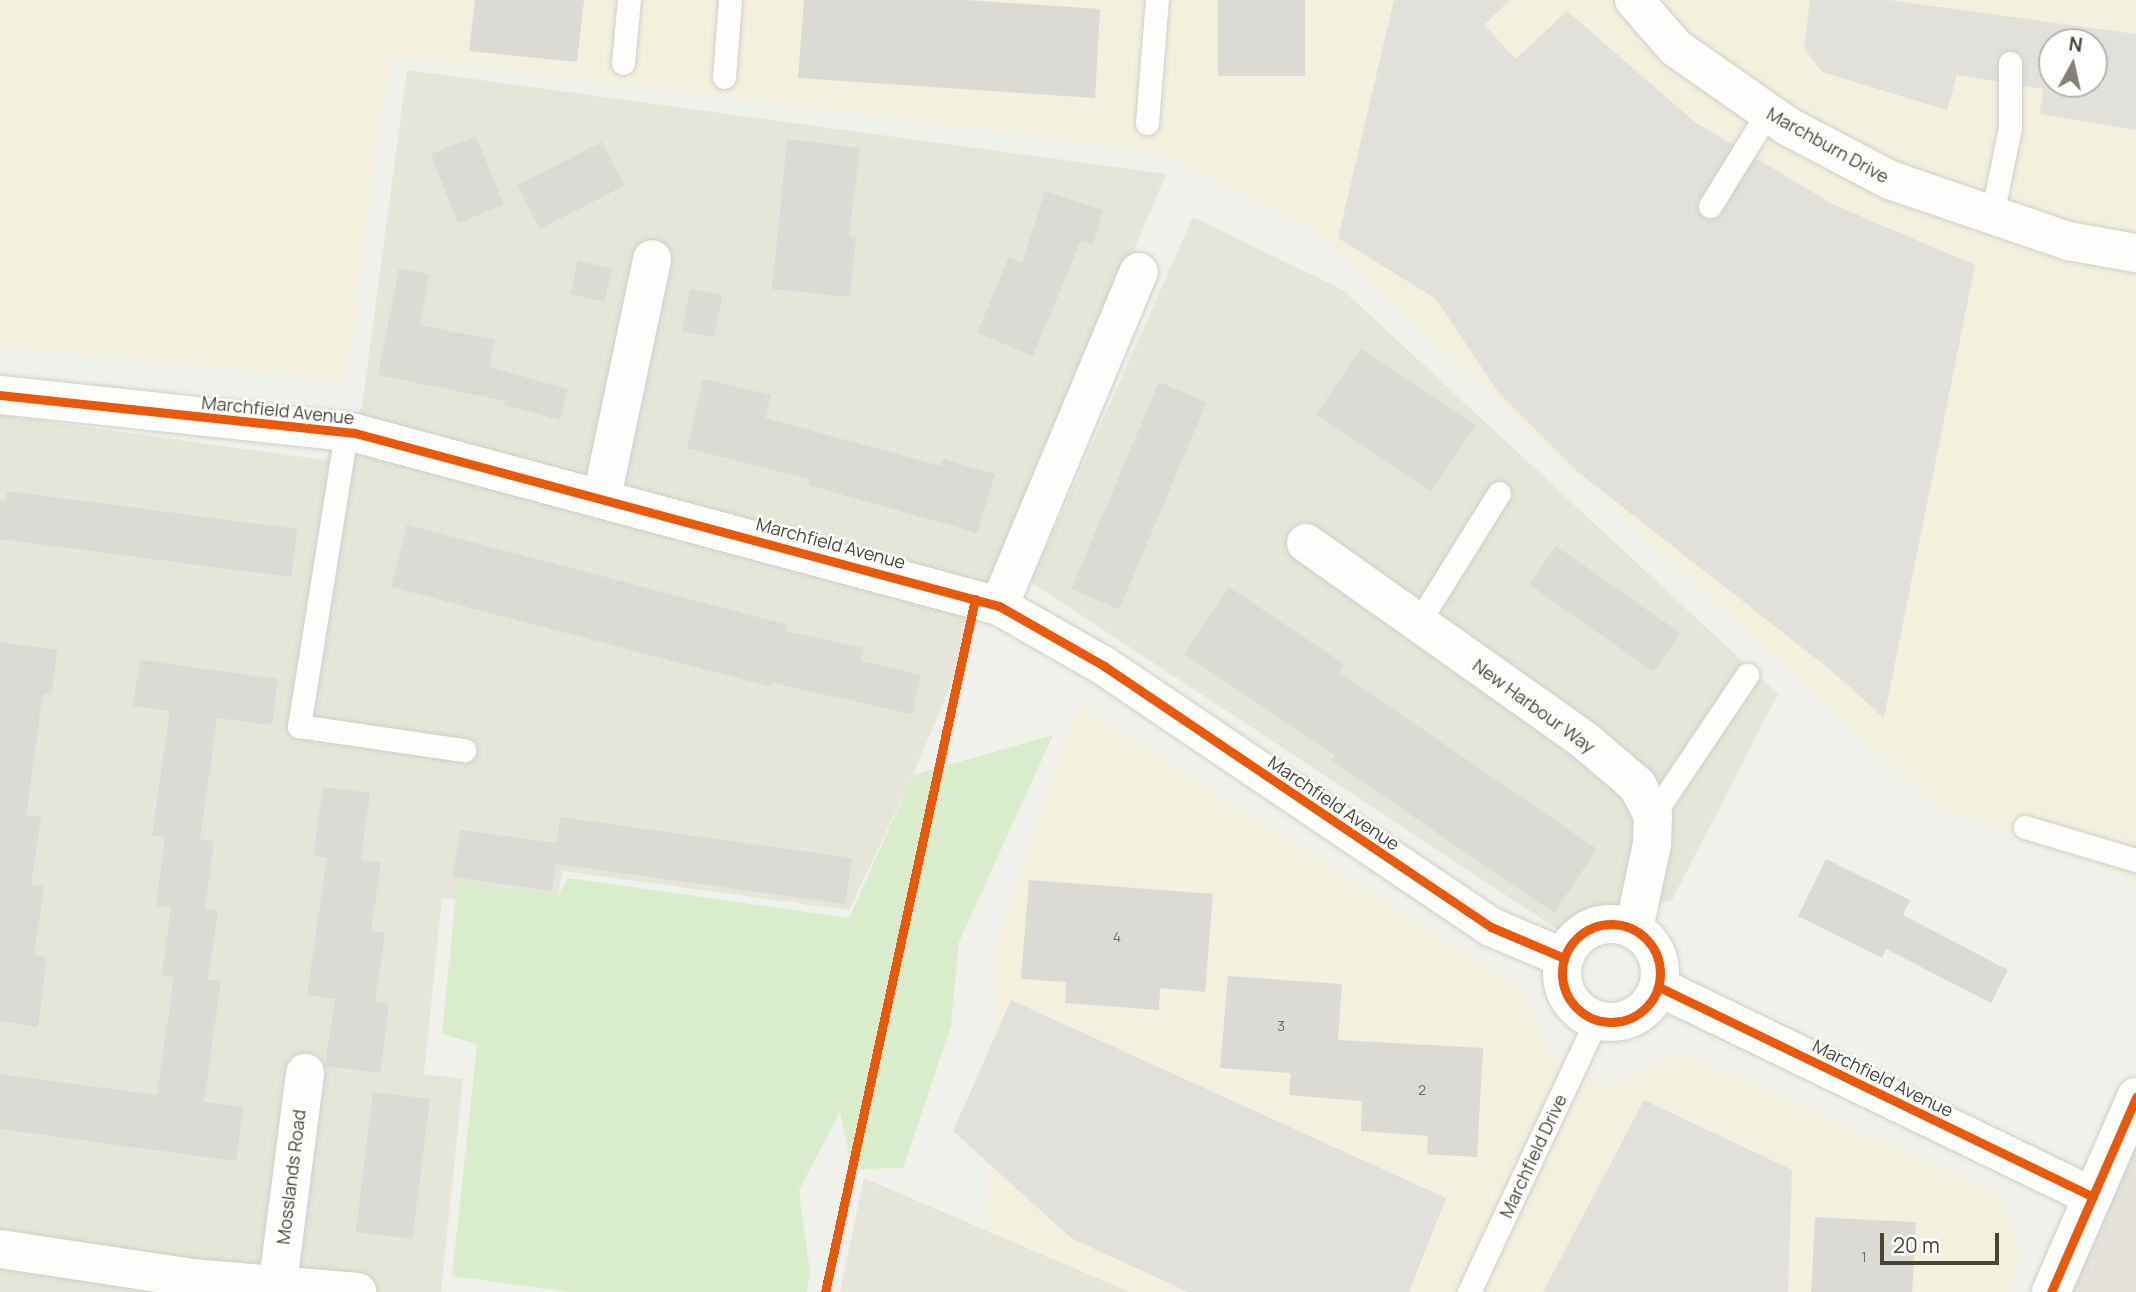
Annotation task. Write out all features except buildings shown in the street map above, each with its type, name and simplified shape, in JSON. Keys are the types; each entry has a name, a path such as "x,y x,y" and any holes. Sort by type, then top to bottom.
{"street":[{"name":"Marchburn Drive","path":"1633,0 1675,48 1768,112 1890,180 2068,242 2136,253"},
{"path":"602,497 652,259"},
{"path":"999,606 1139,272"},
{"name":"Marchfield Avenue","path":"0,395 346,433 602,497 999,606 1104,666 1491,928 1564,958"},
{"name":"New Harbour Way","path":"1306,543 1584,740 1637,785 1653,815"},
{"path":"1634,929 1652,844 1653,815"},
{"path":"1609,925 1634,929 1656,953 1659,987 1652,1001 1635,1016 1612,1023 1596,1021 1583,1014 1568,996 1561,974 1564,958 1584,932 1609,925"},
{"name":"Marchfield Avenue","path":"1659,987 2093,1197"},
{"name":"Mosslands Road","path":"278,1282 305,1073"},
{"path":"2051,1292 2136,1097"},
{"path":"0,1249 190,1285 278,1282 358,1292"}],"lane":[{"path":"622,63 629,0"},
{"path":"724,77 730,0"},
{"path":"1147,123 1157,0"},
{"path":"1992,215 2010,127 2010,63"},
{"path":"1710,206 1768,112"},
{"path":"346,433 299,726 464,750"},
{"path":"1418,623 1499,493"},
{"path":"1653,815 1747,675"},
{"path":"2025,827 2136,860"},
{"name":"Marchfield Drive","path":"1469,1292 1596,1021"}],"shaded area":[{"path":"0,0 2136,0 2136,881 1938,808 1315,231 1156,152 390,54 346,380 0,346"},
{"path":"1394,0 1510,0 1484,25 1516,59 1567,11 1695,122 1834,205 1975,265 1884,718 1832,671 1578,472 1498,392 1436,299 1338,238"},
{"path":"1810,0 1889,0 2092,28 2038,28 2038,88 1957,75 1947,110 1822,72 1804,48"},
{"path":"2108,30 2136,34 2136,130 2040,114 2042,98 2108,98"},
{"path":"407,70 1166,174 913,775 849,910 563,871 554,912 442,898 424,1074 463,1079 441,1292 0,1292 0,415 325,460 362,407"},
{"path":"1193,217 1343,290 1778,694 1672,900 1560,931 1031,582"},
{"path":"1077,705 1524,991 1550,1056 1608,1087 1680,1052 1998,1193 2022,1259 2007,1292 1130,1292 985,1230 999,931"},
{"path":"1011,1000 1446,1198 1409,1292 1188,1292 1071,1238 953,1131"},
{"path":"1644,1100 1792,1170 1788,1292 1543,1292"},
{"path":"2136,1141 2136,1292 2069,1292"},
{"path":"864,1178 1130,1292 840,1292"}],"green space":[{"path":"1053,735 959,942 951,1026 903,1168 852,1169 840,1112 799,1190 810,1272 807,1292 569,1292 452,1276 477,1044 442,1034 457,884 558,895 568,878 849,918 913,775"}],"cycle path":[{"path":"0,395 355,433 999,606 1104,666 1491,927 1564,958"},
{"path":"825,1292 975,599"},
{"path":"1611,924 1630,928 1646,938 1656,954 1660,973 1656,992 1646,1008 1630,1018 1611,1022 1592,1018 1576,1008 1566,992 1562,973 1566,954 1576,938 1592,928 1611,924"},
{"path":"1659,987 2093,1197"},
{"path":"2051,1292 2136,1097"}]}
